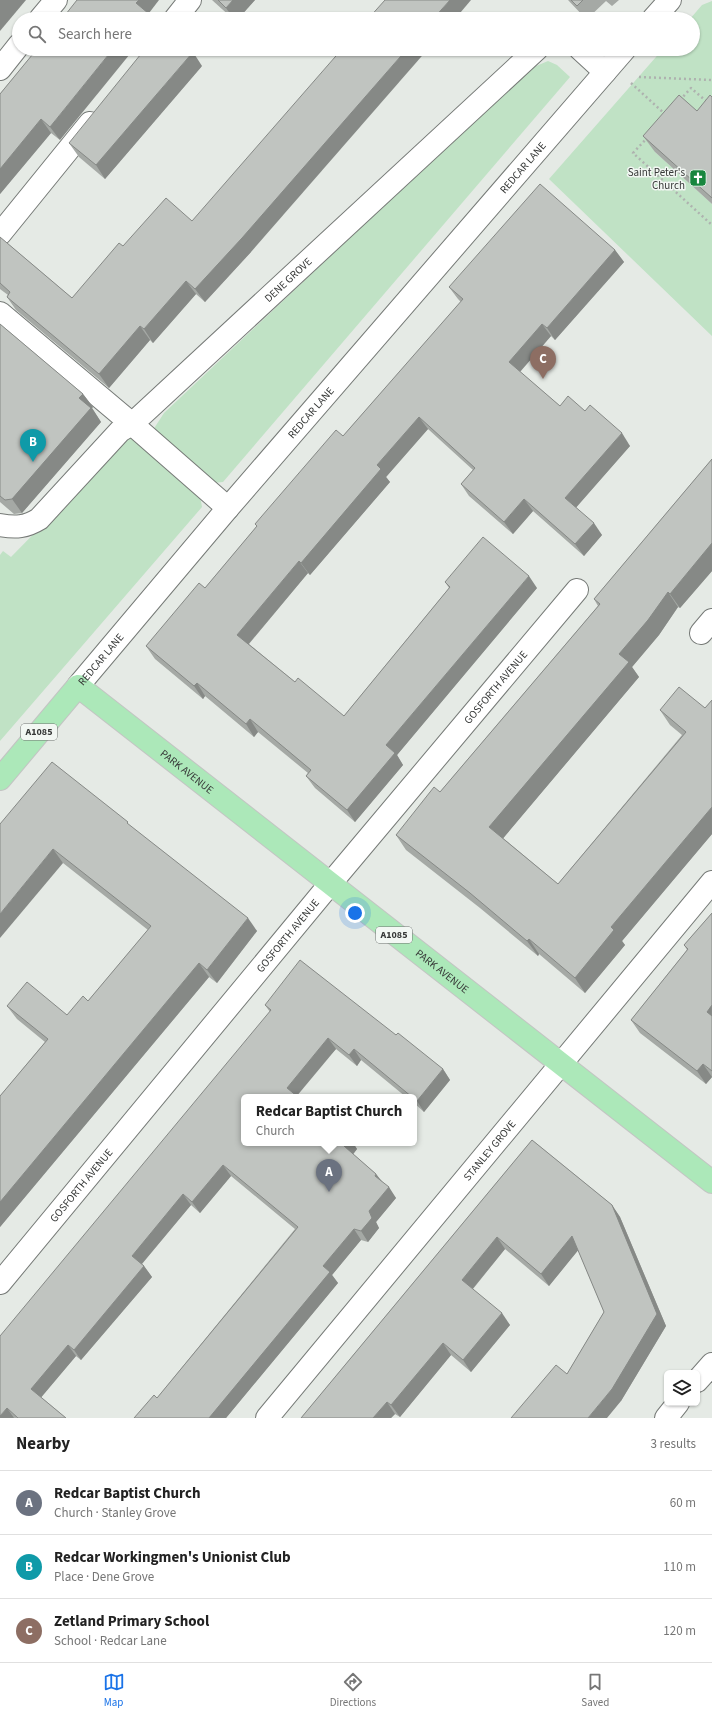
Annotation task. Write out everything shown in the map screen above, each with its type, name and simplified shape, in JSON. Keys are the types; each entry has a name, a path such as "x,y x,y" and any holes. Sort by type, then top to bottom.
{"main road":[{"name":"REDCAR LANE","path":"0,779 78,686"},
{"name":"PARK AVENUE","path":"78,686 712,1182"}],"street":[{"path":"46,12 56,0"},
{"path":"181,12 190,0"},
{"path":"659,12 670,0"},
{"path":"0,69 12,54"},
{"name":"DENE GROVE","path":"0,525 10,527 28,525 39,518 120,431 132,424 158,401 529,56"},
{"path":"595,56 616,66"},
{"name":"REDCAR LANE","path":"78,686 228,508 616,66"},
{"path":"0,234 100,111"},
{"path":"0,314 132,424 228,508"},
{"name":"GOSFORTH AVENUE","path":"0,1283 330,884 577,590"},
{"name":"STANLEY GROVE","path":"267,1418 712,882"},
{"path":"700,1378 712,1364"},
{"path":"666,1418 676,1406"}],"path":[{"path":"616,66 712,80"},
{"path":"616,66 667,116"},
{"path":"676,104 691,88 706,101 712,95"},
{"path":"662,121 672,110"},
{"path":"652,132 633,153 712,225"}],"green space":[{"path":"712,1 712,123 655,152 712,204 712,336 549,179 657,56 700,56 700,12 696,12 702,5"},
{"path":"548,61 557,65 570,77 223,482 213,483 153,430 164,413 529,69"},
{"path":"132,437 200,496 202,507 0,741 0,555 3,551 11,557 123,443"}],"building":[{"path":"77,0 139,0 136,3 147,12 68,12"},
{"path":"218,0 233,0 226,8"},
{"path":"385,0 450,0 439,12 374,12"},
{"path":"571,0 583,0 577,6"},
{"path":"31,56 107,56 50,127 41,119 0,169 0,94"},
{"path":"139,56 190,56 96,165 69,143"},
{"path":"336,56 401,56 242,238 195,289 186,281 144,329 140,326 99,374 7,297 10,292 0,283 0,237 72,298 119,243 123,246 166,198 192,221"},
{"name":"Saint Peter's Church","path":"679,95 697,111 710,95 712,97 712,198 643,136"},
{"path":"540,184 615,250 547,328 542,324 509,362 560,406 568,396 585,411 590,405 622,433 565,498 594,523 575,544 524,499 504,522 461,484 475,468 419,417 377,465 381,469 301,563 299,561 237,635 295,682 298,678 344,716 450,587 445,582 483,537 529,576 386,745 395,753 347,810 306,776 311,770 250,719 246,724 197,683 194,686 146,646 199,583 205,588 257,526 255,524 336,430 343,436 463,299 449,287"},
{"path":"0,324 83,394 79,398 91,408 12,499 5,500 0,496"},
{"path":"712,459 712,543 670,594 668,592 648,620 619,654 629,662 489,827 558,884 686,732 660,710 679,687 705,708 712,700 712,807 611,927 614,930 575,978 529,939 527,941 470,893 396,835 434,787 440,792 600,604 594,599"},
{"path":"52,762 248,918 207,970 199,963 0,1202 0,1096 48,1039 7,1006 27,982 67,1015 83,996 88,1001 151,926 53,849 0,914 0,824"},
{"path":"712,913 712,1005 707,1012 712,1016 712,1071 703,1064 697,1071 631,1020 688,949 684,945"},
{"path":"300,960 396,1035 398,1033 443,1069 417,1101 417,1094 408,1094 354,1049 349,1055 328,1038 287,1088 294,1094 241,1094 241,1146 344,1146 376,1174 375,1176 389,1187 369,1211 372,1218 361,1231 354,1229 323,1266 330,1272 209,1418 134,1418 154,1395 157,1398 298,1227 223,1165 192,1202 183,1194 132,1256 144,1266 74,1350 68,1345 31,1389 66,1418 18,1418 7,1408 0,1416 0,1336 271,1010 265,1005"},
{"path":"532,1140 612,1205 657,1314 612,1389 588,1418 511,1418 556,1365 567,1374 604,1312 572,1236 541,1274 497,1237 462,1280 502,1313 463,1360 443,1343 391,1405 387,1402 373,1418 301,1418"}],"place":[{"name":"Saint Peter's Church","path":"698,178"},
{"name":"Zetland Primary School","path":"543,379"},
{"name":"Redcar Workingmen's Unionist Club","path":"33,462"},
{"name":"Redcar Baptist Church","path":"329,1192"}]}
